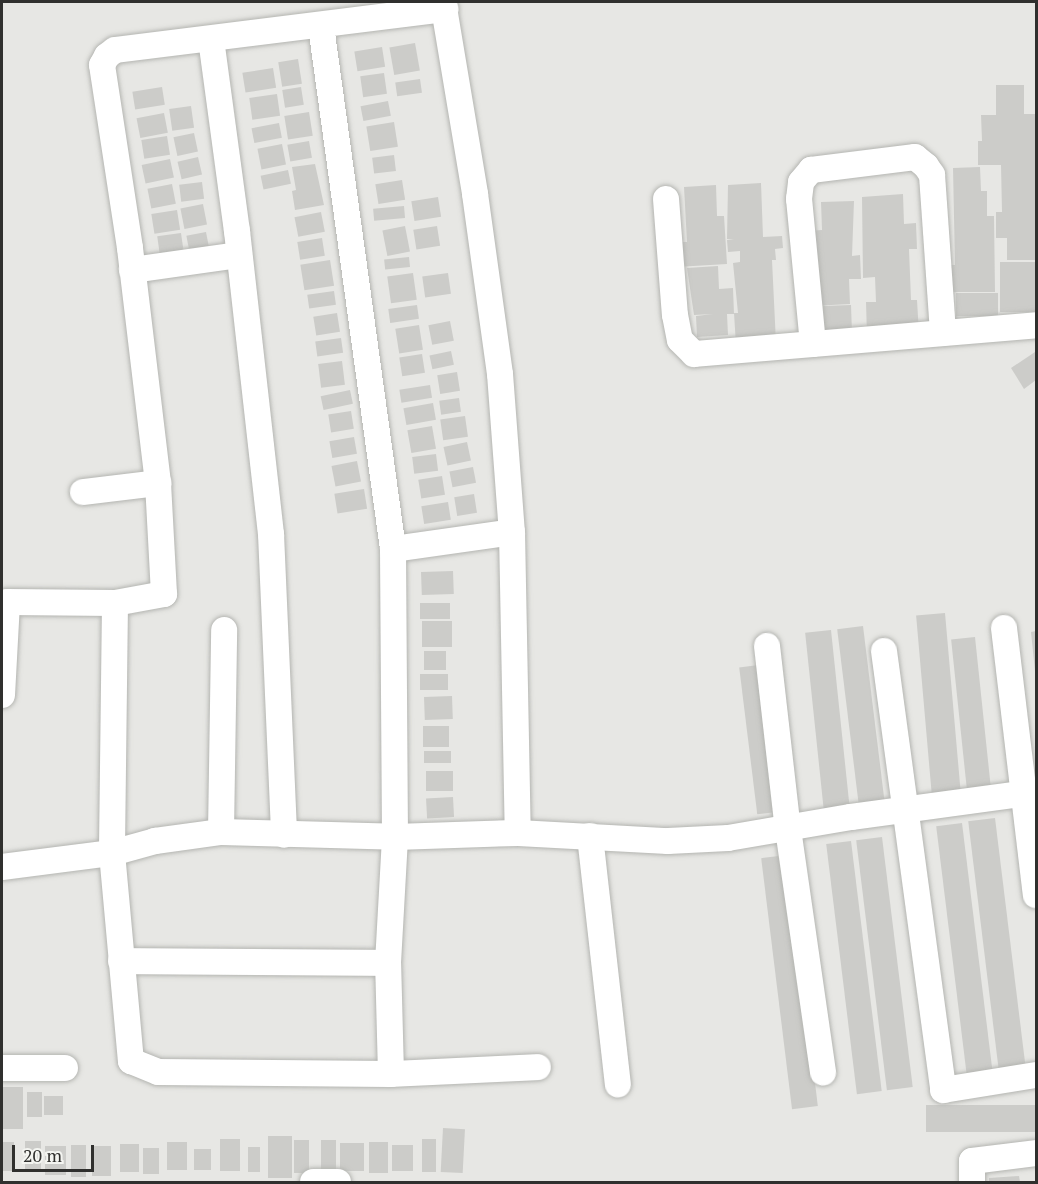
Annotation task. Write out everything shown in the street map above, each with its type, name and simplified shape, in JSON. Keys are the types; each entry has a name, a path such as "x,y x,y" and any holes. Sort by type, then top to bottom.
{"street":[{"path":"2,695 7,602 115,603 165,594 158,483 132,270 102,65 107,56 115,50 321,26 444,5 475,194 500,374 512,532 518,833"},
{"path":"321,26 393,549 395,837 388,963 391,1074"},
{"path":"211,39 239,255 271,534 284,835"},
{"path":"813,344 799,200 801,182 811,170 915,157 926,166 932,175 943,333"},
{"path":"666,199 675,315 680,340 694,354 1036,325"},
{"path":"132,270 239,255"},
{"path":"83,492 158,483"},
{"path":"393,549 512,532"},
{"path":"115,603 112,853 131,1061 158,1072 391,1074 538,1067"},
{"path":"1004,628 1030,793 1036,895"},
{"path":"221,832 224,630"},
{"path":"766,646 788,829 823,1072"},
{"path":"884,651 903,811 943,1090 1036,1075"},
{"path":"2,867 112,853 155,841 221,832 395,837 518,833 668,841 728,838 851,817 1030,793"},
{"path":"590,836 618,1084"},
{"path":"121,961 388,963"},
{"path":"2,1068 65,1068"},
{"path":"972,1182 972,1161 1036,1153"},
{"path":"313,1182 338,1182"}],"building":[{"path":"415,43 420,71 394,75 389,48"},
{"path":"382,47 385,67 357,71 354,51"},
{"path":"298,59 302,84 282,87 278,62"},
{"path":"273,68 276,88 246,93 242,73"},
{"path":"384,73 387,94 363,97 360,76"},
{"path":"420,79 422,93 397,96 395,82"},
{"path":"996,85 1024,85 1024,114 1035,114 1036,260 1007,260 1007,238 996,238 996,212 1002,212 1001,165 978,165 978,141 982,141 981,115 996,115"},
{"path":"162,87 165,105 135,109 132,92"},
{"path":"301,87 304,105 285,108 282,90"},
{"path":"277,94 280,116 252,120 249,98"},
{"path":"388,101 391,116 363,121 361,106"},
{"path":"191,106 194,128 172,131 169,109"},
{"path":"309,112 313,136 288,140 284,116"},
{"path":"164,113 168,133 140,138 137,118"},
{"path":"394,122 398,147 370,151 366,126"},
{"path":"279,123 282,138 254,143 252,128"},
{"path":"194,133 198,152 177,156 173,137"},
{"path":"167,136 170,155 144,159 141,140"},
{"path":"309,141 312,158 290,162 287,145"},
{"path":"282,144 286,165 261,169 257,149"},
{"path":"394,155 396,171 374,174 372,158"},
{"path":"198,157 202,175 182,179 178,162"},
{"path":"170,159 174,178 146,184 142,165"},
{"path":"315,164 324,205 295,210 292,191 296,190 292,167"},
{"path":"980,167 981,191 987,191 987,216 994,216 995,292 945,292 945,265 955,265 953,168"},
{"path":"288,170 291,184 264,190 261,176"},
{"path":"402,180 405,200 378,204 375,184"},
{"path":"202,182 204,199 181,202 179,185"},
{"path":"761,183 763,237 782,236 783,248 775,249 776,260 772,260 776,343 736,345 734,313 738,313 733,263 740,262 740,251 728,252 727,240 734,239 727,239 728,185"},
{"path":"172,184 176,204 151,208 147,189"},
{"path":"716,185 717,216 724,216 727,264 676,267 675,242 687,242 684,187"},
{"path":"903,194 904,224 916,223 917,249 909,249 911,300 917,300 919,334 867,336 866,302 876,302 875,277 863,278 862,197"},
{"path":"438,197 441,217 414,221 411,201"},
{"path":"854,201 852,256 860,255 861,279 849,279 850,304 812,306 806,231 822,230 821,202"},
{"path":"203,204 207,225 184,229 180,208"},
{"path":"404,206 405,218 374,221 373,209"},
{"path":"177,210 180,230 154,234 151,214"},
{"path":"321,212 325,232 298,237 294,217"},
{"path":"405,226 410,252 387,256 382,230"},
{"path":"437,226 440,246 416,250 413,230"},
{"path":"206,232 209,248 189,252 186,236"},
{"path":"181,233 184,254 160,257 157,236"},
{"path":"322,238 325,256 300,260 297,242"},
{"path":"409,257 410,267 385,270 384,260"},
{"path":"330,260 334,286 304,290 300,265"},
{"path":"1000,262 1036,262 1036,312 1000,312"},
{"path":"718,266 719,289 733,288 734,314 727,314 728,335 697,337 696,316 713,314 694,315 687,268"},
{"path":"413,273 417,300 391,303 387,277"},
{"path":"448,273 451,294 425,297 422,277"},
{"path":"334,291 336,305 309,309 307,295"},
{"path":"956,293 998,293 998,316 956,316"},
{"path":"417,305 419,319 390,323 388,309"},
{"path":"851,305 852,331 824,332 823,306"},
{"path":"337,313 340,332 316,336 313,317"},
{"path":"450,321 454,341 432,345 428,325"},
{"path":"419,325 423,350 399,353 395,329"},
{"path":"341,338 343,353 317,356 315,342"},
{"path":"451,351 454,365 432,369 429,356"},
{"path":"1035,352 1036,380 1024,389 1011,368"},
{"path":"422,354 425,373 402,376 399,358"},
{"path":"342,361 345,385 321,388 318,364"},
{"path":"457,372 460,391 440,394 437,375"},
{"path":"430,385 432,398 401,403 399,390"},
{"path":"350,390 353,404 324,410 321,396"},
{"path":"459,398 461,412 441,415 439,401"},
{"path":"433,403 436,420 406,425 403,408"},
{"path":"351,411 354,429 331,432 328,415"},
{"path":"465,416 468,437 443,440 440,419"},
{"path":"432,426 436,449 411,453 407,430"},
{"path":"354,437 357,454 332,458 329,441"},
{"path":"467,442 471,461 447,466 444,447"},
{"path":"436,454 438,471 414,474 412,457"},
{"path":"357,461 361,482 335,487 331,466"},
{"path":"473,467 476,483 452,487 449,472"},
{"path":"442,476 445,495 421,499 418,480"},
{"path":"364,489 367,509 337,513 334,494"},
{"path":"474,494 477,513 457,516 454,497"},
{"path":"448,502 451,520 424,524 421,506"},
{"path":"453,571 454,594 422,595 421,572"},
{"path":"420,603 450,603 450,619 420,619"},
{"path":"945,613 961,792 932,795 916,616"},
{"path":"422,621 452,621 452,647 422,647"},
{"path":"863,626 885,803 859,806 837,629"},
{"path":"831,630 850,806 824,809 805,633"},
{"path":"1036,631 1036,671 1035,671 1031,632"},
{"path":"975,637 991,789 967,792 951,640"},
{"path":"424,651 446,651 446,670 424,670"},
{"path":"767,664 785,811 757,814 739,667"},
{"path":"420,674 448,674 448,690 420,690"},
{"path":"452,696 453,719 425,720 424,697"},
{"path":"423,726 449,726 449,747 423,747"},
{"path":"424,751 451,751 451,763 424,763"},
{"path":"426,771 453,771 453,791 426,791"},
{"path":"453,797 454,817 427,818 426,798"},
{"path":"995,818 1026,1069 999,1072 968,821"},
{"path":"962,823 993,1074 967,1077 936,826"},
{"path":"882,837 913,1087 887,1090 856,840"},
{"path":"851,841 882,1091 857,1094 826,844"},
{"path":"787,855 818,1106 792,1109 761,858"},
{"path":"2,1087 23,1087 23,1129 2,1129"},
{"path":"27,1092 42,1092 42,1117 27,1117"},
{"path":"44,1096 63,1096 63,1115 44,1115"},
{"path":"926,1105 1036,1105 1036,1132 926,1132"},
{"path":"443,1128 465,1129 463,1173 441,1172"},
{"path":"268,1136 292,1136 292,1178 268,1178"},
{"path":"220,1139 240,1139 240,1171 220,1171"},
{"path":"422,1139 436,1139 436,1172 422,1172"},
{"path":"294,1140 309,1140 309,1173 294,1173"},
{"path":"321,1140 336,1140 336,1172 321,1172"},
{"path":"25,1141 41,1141 41,1172 25,1172"},
{"path":"2,1142 14,1142 14,1171 2,1171"},
{"path":"167,1142 187,1142 187,1170 167,1170"},
{"path":"369,1142 388,1142 388,1173 369,1173"},
{"path":"340,1143 364,1143 364,1171 340,1171"},
{"path":"120,1144 139,1144 139,1172 120,1172"},
{"path":"71,1145 86,1145 86,1177 71,1177"},
{"path":"392,1145 413,1145 413,1171 392,1171"},
{"path":"45,1146 66,1146 66,1175 45,1175"},
{"path":"92,1146 111,1146 111,1176 92,1176"},
{"path":"248,1147 260,1147 260,1172 248,1172"},
{"path":"143,1148 159,1148 159,1174 143,1174"},
{"path":"194,1149 211,1149 211,1170 194,1170"},
{"path":"1019,1176 1020,1182 989,1182 989,1178"}]}
